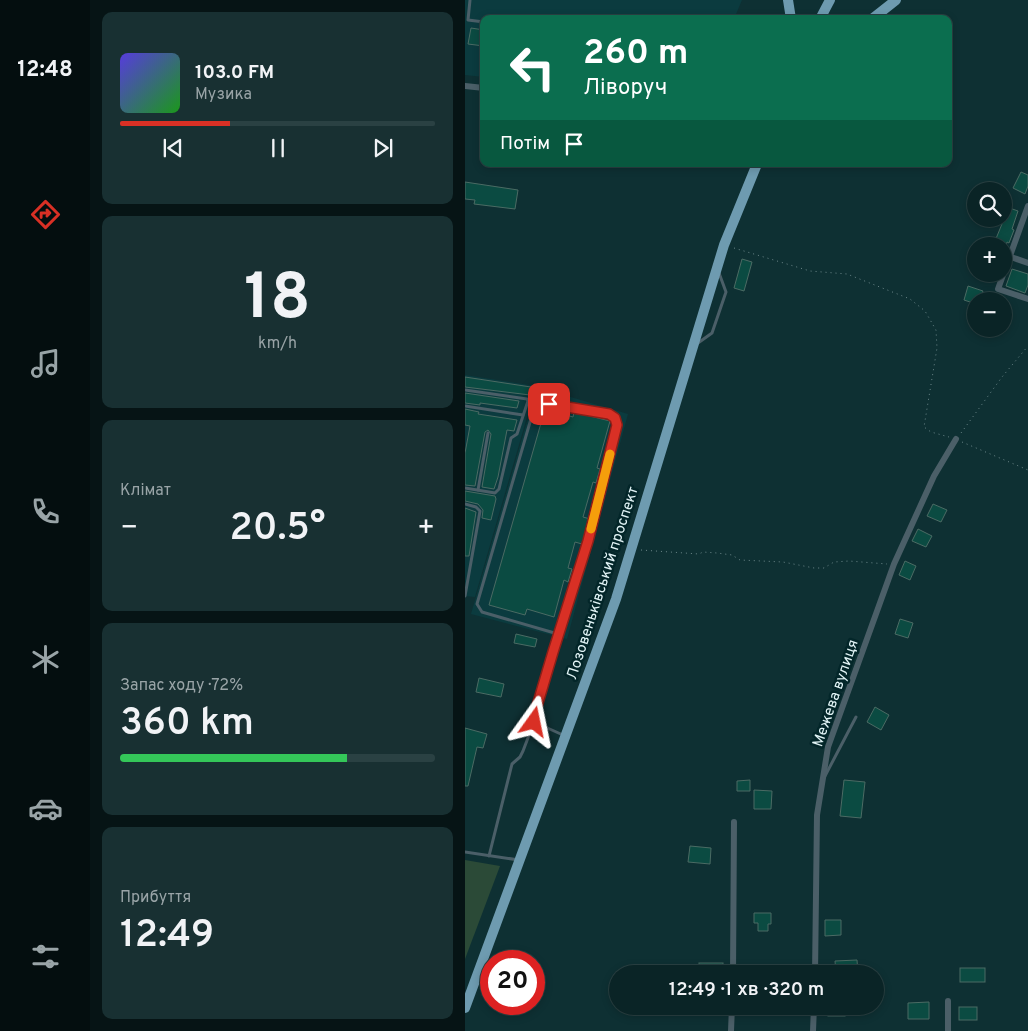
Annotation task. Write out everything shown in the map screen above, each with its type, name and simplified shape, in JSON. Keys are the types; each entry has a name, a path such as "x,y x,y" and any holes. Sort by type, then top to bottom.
{"highway":[{"path":"788,0 790,15"},
{"path":"822,15 830,0"},
{"path":"877,15 896,0"},
{"name":"Лозовеньківський проспект","path":"465,1008 616,599 717,266 756,167"}],"street":[{"path":"465,86 480,88"},
{"path":"1012,254 1028,206"},
{"path":"1012,257 1028,263"},
{"path":"1001,282 998,289 1028,299"},
{"name":"Межева вулиця","path":"815,965 817,815 828,747 894,564 934,476 956,439"},
{"path":"733,965 734,822"},
{"path":"948,1031 949,1000"},
{"path":"731,1031 732,1015"},
{"path":"813,1031 814,1015"}],"lane":[{"path":"470,0 468,20 480,22"},
{"path":"693,346 712,333 726,292 717,266"},
{"path":"465,390 527,399 528,401 517,434 511,438 499,489 495,493 465,488"},
{"path":"489,856 512,764 520,757 534,722 558,634 588,541 617,425 615,418 609,414 545,404 537,407 532,415 477,604 482,612 558,634"},
{"path":"465,406 523,415"},
{"path":"478,490 488,433"},
{"path":"465,504 476,507 480,511 465,596"},
{"path":"823,779 856,717"},
{"path":"534,722 566,736"},
{"path":"465,852 520,861"}],"path":[{"path":"724,245 810,271 847,274 910,299 925,311 936,330 937,348 924,427 931,432 956,439 1028,470"},
{"path":"956,439 1001,377 1028,346"},
{"path":"631,550 699,554 703,552 717,553 732,555 740,560 783,562 814,568 824,568 834,562 849,560 882,565 894,564"}],"shaded area":[{"path":"465,0 742,0 736,15 480,15 480,77 465,75"},
{"path":"465,375 536,386 475,597 465,596"},
{"path":"537,387 628,414 567,639 471,614"}],"green space":[{"path":"465,860 500,866 465,959"}],"building":[{"path":"471,28 480,29 480,46 468,44"},
{"path":"1021,172 1028,175 1028,186 1025,194 1013,188"},
{"path":"465,182 518,190 515,209 474,204 475,200 465,199"},
{"path":"1012,209 1018,211 1011,237 997,237 1001,227 1012,227"},
{"path":"742,259 752,262 744,291 734,288"},
{"path":"1012,269 1028,274 1028,285 1025,293 1006,286 1007,282 1012,282"},
{"path":"968,286 983,291 967,292 967,301 964,300"},
{"path":"465,377 531,387 530,395 465,387"},
{"path":"465,393 519,401 517,408 465,403"},
{"path":"465,409 479,412 478,414 517,420 514,431 507,430 494,489 482,487 491,434 488,430 485,432 475,486 465,485 465,453 470,426 465,425"},
{"path":"545,409 573,417 574,412 610,421 597,468 600,469 596,483 593,482 583,517 590,519 582,544 575,542 568,568 572,569 568,582 564,580 554,617 527,609 525,615 489,605"},
{"path":"465,491 495,496 491,520 482,518 483,510 478,504 465,501"},
{"path":"933,504 947,510 941,522 927,516"},
{"path":"465,508 476,512 469,556 465,556"},
{"path":"918,529 932,536 926,547 912,541"},
{"path":"905,561 916,566 910,580 899,575"},
{"path":"900,619 913,623 908,638 895,634"},
{"path":"516,634 537,639 535,647 514,643"},
{"path":"479,678 504,684 501,697 476,692"},
{"path":"875,707 889,715 881,730 867,722"},
{"path":"465,728 487,734 483,748 477,747 468,786 465,786"},
{"path":"750,780 750,791 737,791 737,781"},
{"path":"844,780 865,782 861,818 840,816"},
{"path":"754,790 772,791 771,809 754,809"},
{"path":"690,846 711,848 710,864 688,862"},
{"path":"754,913 771,913 771,924 768,924 768,931 758,931 758,923 754,923"},
{"path":"825,920 841,920 841,935 825,936"},
{"path":"857,960 857,965 835,965 835,961"},
{"path":"699,963 723,963 723,965 699,965"},
{"path":"960,968 985,968 985,982 960,982"},
{"path":"929,1002 929,1019 908,1019 908,1003"},
{"path":"959,1007 977,1007 977,1020 959,1020"},
{"path":"828,1015 845,1015 845,1016"}],"slow traffic":[{"path":"591,529 610,454"}],"route":[{"path":"534,722 553,652 588,541 617,429 615,418 609,414 549,404"}]}
